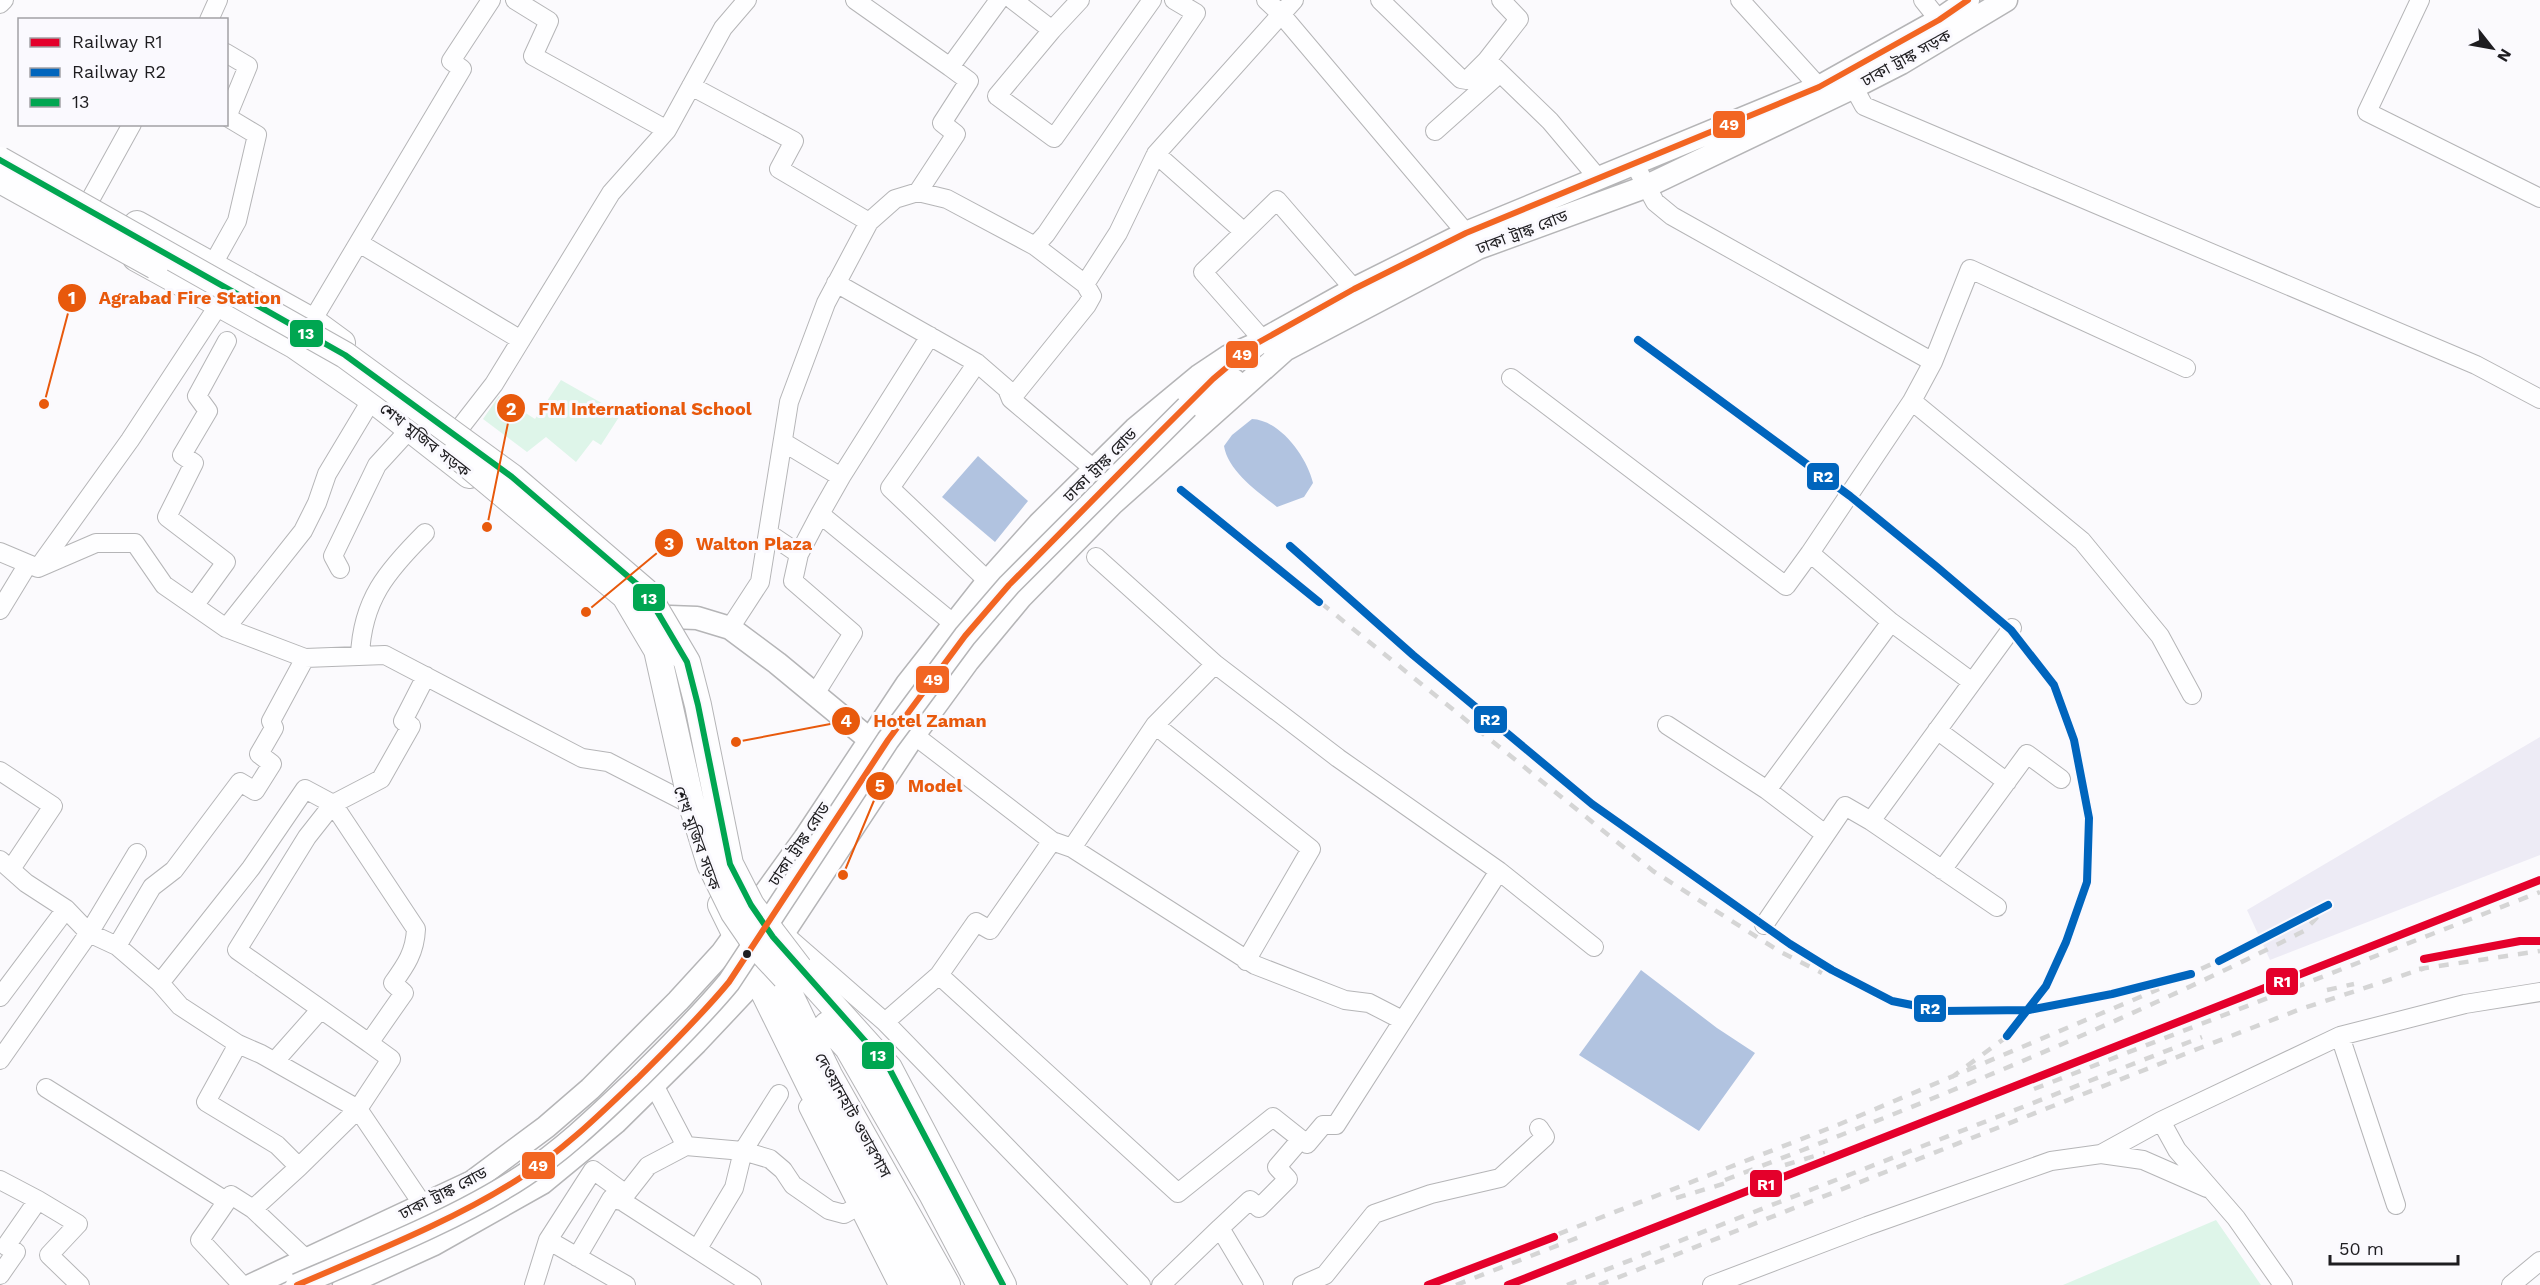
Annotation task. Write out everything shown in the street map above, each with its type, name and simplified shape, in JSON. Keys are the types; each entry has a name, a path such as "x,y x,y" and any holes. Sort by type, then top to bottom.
{"highway":[{"name":"শেখ মুজিব সড়ক","path":"0,151 213,264 312,321 459,429 642,577 665,610 713,807 752,912 763,959"},
{"path":"0,160 345,355 512,477 645,591 687,662 698,705 730,864 751,905 773,938 889,1068 1003,1285"},
{"name":"শেখ মুজিব সড়ক","path":"0,182 294,345 372,399 409,430 531,522 621,601 642,635 670,762 682,800 735,936 763,959"},
{"path":"0,182 332,364 443,444 625,596 657,650 691,802 711,864 734,913 758,948 848,1048 932,1194 980,1285"},
{"path":"632,620 665,610"},
{"name":"দেওয়ানহাট ওভারপাস","path":"763,959 820,1083 919,1285"},
{"name":"দেওয়ানহাট ওভারপাস","path":"820,1083 947,1285"}],"main road":[{"name":"ঢাকা ট্রাঙ্ক রোড","path":"252,1285 488,1172 590,1089 678,1001 735,936 805,838 907,684 988,581 1040,524 1135,429 1199,376 1229,356 1258,343 1354,289 1466,233 1819,87 1850,80 1968,0"},
{"name":"ঢাকা ট্রাঙ্ক সড়ক","path":"1804,109 1850,80 1901,63 2006,0"},
{"name":"ঢাকা ট্রাঙ্ক রোড","path":"1186,407 1287,348 1478,248 1645,186 1804,109"},
{"name":"ঢাকা ট্রাঙ্ক রোড","path":"297,1285 446,1218 521,1177 567,1145 642,1074 704,1012 729,982 888,740 965,636 1025,568 1213,378 1258,343"},
{"path":"344,1285 434,1244 542,1183 576,1158 654,1085 722,1017 914,735 968,661 1021,597 1112,504 1287,348"},
{"path":"665,610 730,628 869,739"}],"street":[{"path":"0,4 4,0"},
{"path":"210,18 218,0"},
{"path":"312,321 462,69 451,61 491,0"},
{"path":"515,0 549,21 533,56 668,130"},
{"path":"459,429 494,384 610,192 668,130 723,28 747,0"},
{"path":"855,0 969,81 942,123 956,134 918,192"},
{"path":"950,68 999,0"},
{"path":"1013,0 1052,30"},
{"path":"1080,0 997,96 1054,138 1152,0"},
{"path":"1035,246 1046,234 1196,14 1174,0"},
{"path":"1266,0 1281,14 1466,233"},
{"path":"1085,284 1118,233 1156,154 1294,0"},
{"path":"1380,0 1461,79 1467,80 1487,60 1519,20 1501,0"},
{"path":"1740,0 1819,87"},
{"path":"1923,0 1940,20"},
{"path":"2420,0 2367,112 2540,198"},
{"path":"228,54 248,66 228,112"},
{"path":"1487,60 1551,121 1598,178"},
{"path":"1435,131 1500,73"},
{"path":"1850,80 1864,106 2476,365 2540,399"},
{"path":"692,86 794,141 779,169 869,222"},
{"path":"213,264 237,221 257,135 228,118"},
{"path":"90,200 131,126"},
{"path":"1156,154 1244,232"},
{"path":"1634,163 1655,202 1705,237 1934,362"},
{"path":"730,628 760,582 789,402 826,303 869,222 895,199 918,192 947,199 1035,246 1085,284 1092,296 1011,399"},
{"path":"1258,343 1203,272 1277,200 1354,289"},
{"path":"359,243 521,340"},
{"path":"1511,378 1786,586 1912,401 1934,362 1970,269 2186,368"},
{"path":"836,283 977,363 1007,389 1011,399 1095,470"},
{"path":"0,610 130,440 220,303"},
{"path":"815,694 853,633 793,581 799,554 841,477 930,336"},
{"path":"195,606 225,562 167,517 194,464 182,454 208,411 197,396 227,342"},
{"path":"977,363 891,488 988,581"},
{"path":"226,628 303,531 317,503 327,474 372,399"},
{"path":"1912,401 2082,541 2160,636 2192,695"},
{"path":"340,569 333,556 360,496 377,465 409,430"},
{"path":"783,442 841,477"},
{"path":"819,514 954,624"},
{"path":"360,656 361,630 368,606 399,559 425,533"},
{"path":"768,533 799,554"},
{"path":"0,552 33,566 96,543 135,543 164,585 226,628 305,658 385,655 582,758 608,762 682,800"},
{"path":"1810,553 1891,622 1972,682"},
{"path":"1095,557 1215,664 1338,758 1499,871 1594,947"},
{"path":"1767,790 1891,622"},
{"path":"1872,821 2012,628"},
{"path":"117,946 152,887 174,870 240,782 255,791 272,764 259,754 274,728 271,721 305,658"},
{"path":"1072,848 1155,725 1215,664"},
{"path":"253,1209 300,1167 358,1109 391,1059 237,950 307,837 333,804 381,779 411,726 403,721 426,676"},
{"path":"1155,725 1311,849 1246,961"},
{"path":"1667,725 1767,790 1824,834"},
{"path":"1937,730 2007,782"},
{"path":"914,735 1052,841 1072,848 1246,961 1345,1000 1378,1006 1402,1020"},
{"path":"1942,870 2027,754 2061,779"},
{"path":"0,771 53,806 6,865 26,883 66,909 89,933 117,946 160,983 180,1006 237,1044 275,1061 358,1109 423,1205"},
{"path":"160,983 251,868 305,789 333,804 417,929 415,946 407,964 393,983 404,993 369,1043"},
{"path":"1764,925 1845,806 1872,821 1997,908"},
{"path":"885,1022 939,975 976,922 990,930 1052,841"},
{"path":"0,1060 89,933 138,853"},
{"path":"939,975 1178,1193 1273,1117 1307,1144 1323,1125 1336,1125 1499,871"},
{"path":"0,997 66,909"},
{"path":"898,1285 755,1000 763,959 885,1022 1141,1285"},
{"path":"2101,1154 2161,1121 2340,1036 2465,1004 2540,992"},
{"path":"275,1061 321,1009"},
{"path":"2340,1036 2396,1205"},
{"path":"237,1044 206,1102 277,1145 300,1167"},
{"path":"654,1085 686,1146"},
{"path":"45,1088 226,1202"},
{"path":"698,1248 734,1188 743,1152 779,1094"},
{"path":"2161,1121 2177,1150 2236,1218 2283,1285"},
{"path":"1302,1285 1325,1275 1374,1214 1431,1194 1500,1178 1545,1137 1539,1128"},
{"path":"1161,1285 1250,1200 1259,1208 1288,1179 1277,1167 1301,1139"},
{"path":"577,1257 610,1199 624,1197 648,1166 686,1146 743,1152 770,1159 783,1170 793,1185 829,1210 844,1214 857,1207"},
{"path":"1712,1285 1867,1226 2051,1161 2101,1154 2143,1160 2212,1191"},
{"path":"534,1285 548,1240 593,1170 624,1197 752,1285"},
{"path":"0,1180 78,1224 49,1255 80,1285"},
{"path":"242,1285 200,1240 231,1195 253,1209 306,1259"},
{"path":"0,1275 16,1252 6,1246 38,1200"},
{"path":"1220,1228 1254,1285"},
{"path":"548,1240 626,1285"},
{"path":"2511,1285 2540,1261"}],"shaded area":[{"path":"2540,737 2540,855 2270,960 2247,910"}],"green space":[{"path":"561,380 621,414 601,445 593,440 576,462 546,437 527,452 483,419 499,396 535,419"},
{"path":"2216,1220 2261,1285 2063,1285"}],"water":[{"path":"1252,419 1262,421 1282,433 1305,462 1313,483 1304,497 1277,507 1261,495 1231,464 1224,446 1232,435"},
{"path":"978,456 1028,501 995,542 942,497"},
{"path":"1641,970 1717,1028 1755,1053 1699,1131 1579,1055"}],"railway":[{"path":"1638,340 1850,496 1937,567 2011,630 2054,685 2074,740 2089,818 2087,882 2066,942 2046,986 2005,1038 1952,1077"},
{"path":"1181,490 1653,871 1779,951 1822,973"},
{"path":"1290,546 1413,655 1592,804 1790,944 1832,970 1892,1001 1942,1011 2029,1010 2112,994 2191,974"},
{"path":"1508,1285 2540,880"},
{"path":"2034,1089 2540,892"},
{"path":"2183,977 2254,945 2328,905"},
{"path":"1725,1180 1872,1123 2090,1032 2304,931 2320,914"},
{"path":"2419,969 2540,951"},
{"path":"1599,1285 2298,1010 2425,968"},
{"path":"2327,990 2354,984"},
{"path":"1428,1285 1840,1124 2159,989"},
{"path":"1567,1285 2202,1037"},
{"path":"1785,1165 1825,1153"},
{"path":"1676,1198 1733,1181"},
{"path":"1456,1285 1582,1236"}],"rail line":[{"name":"R2","path":"1638,340 1850,496 1937,567 2011,630 2054,685 2074,740 2089,818 2087,882 2066,942 2046,986 2007,1036"},
{"name":"R2","path":"1181,490 1319,602"},
{"name":"R2","path":"1290,546 1413,655 1592,804 1790,944 1832,970 1892,1001 1942,1011 2029,1010 2112,994 2191,974"},
{"name":"R1","path":"1508,1285 2540,880"},
{"name":"R2","path":"2219,961 2328,905"},
{"name":"R1","path":"2424,959 2520,941 2540,941"},
{"name":"R1","path":"1428,1285 1554,1237"}],"transit line":[{"name":"49","path":"297,1285 413,1235 498,1192 554,1154 638,1078 729,982 888,740 965,636 1009,585 1157,435 1213,379 1252,346 1354,289 1466,233 1819,87 1939,20 1968,0"},
{"name":"13","path":"0,160 345,355 512,477 645,591 687,662 698,705 730,864 751,905 773,937 889,1068 1003,1285"}],"place":[{"name":"Agrabad Fire Station","path":"44,404"},
{"name":"FM International School","path":"487,527"},
{"name":"Walton Plaza","path":"586,612"},
{"name":"Hotel Zaman","path":"736,742"},
{"name":"Model","path":"843,875"}]}
